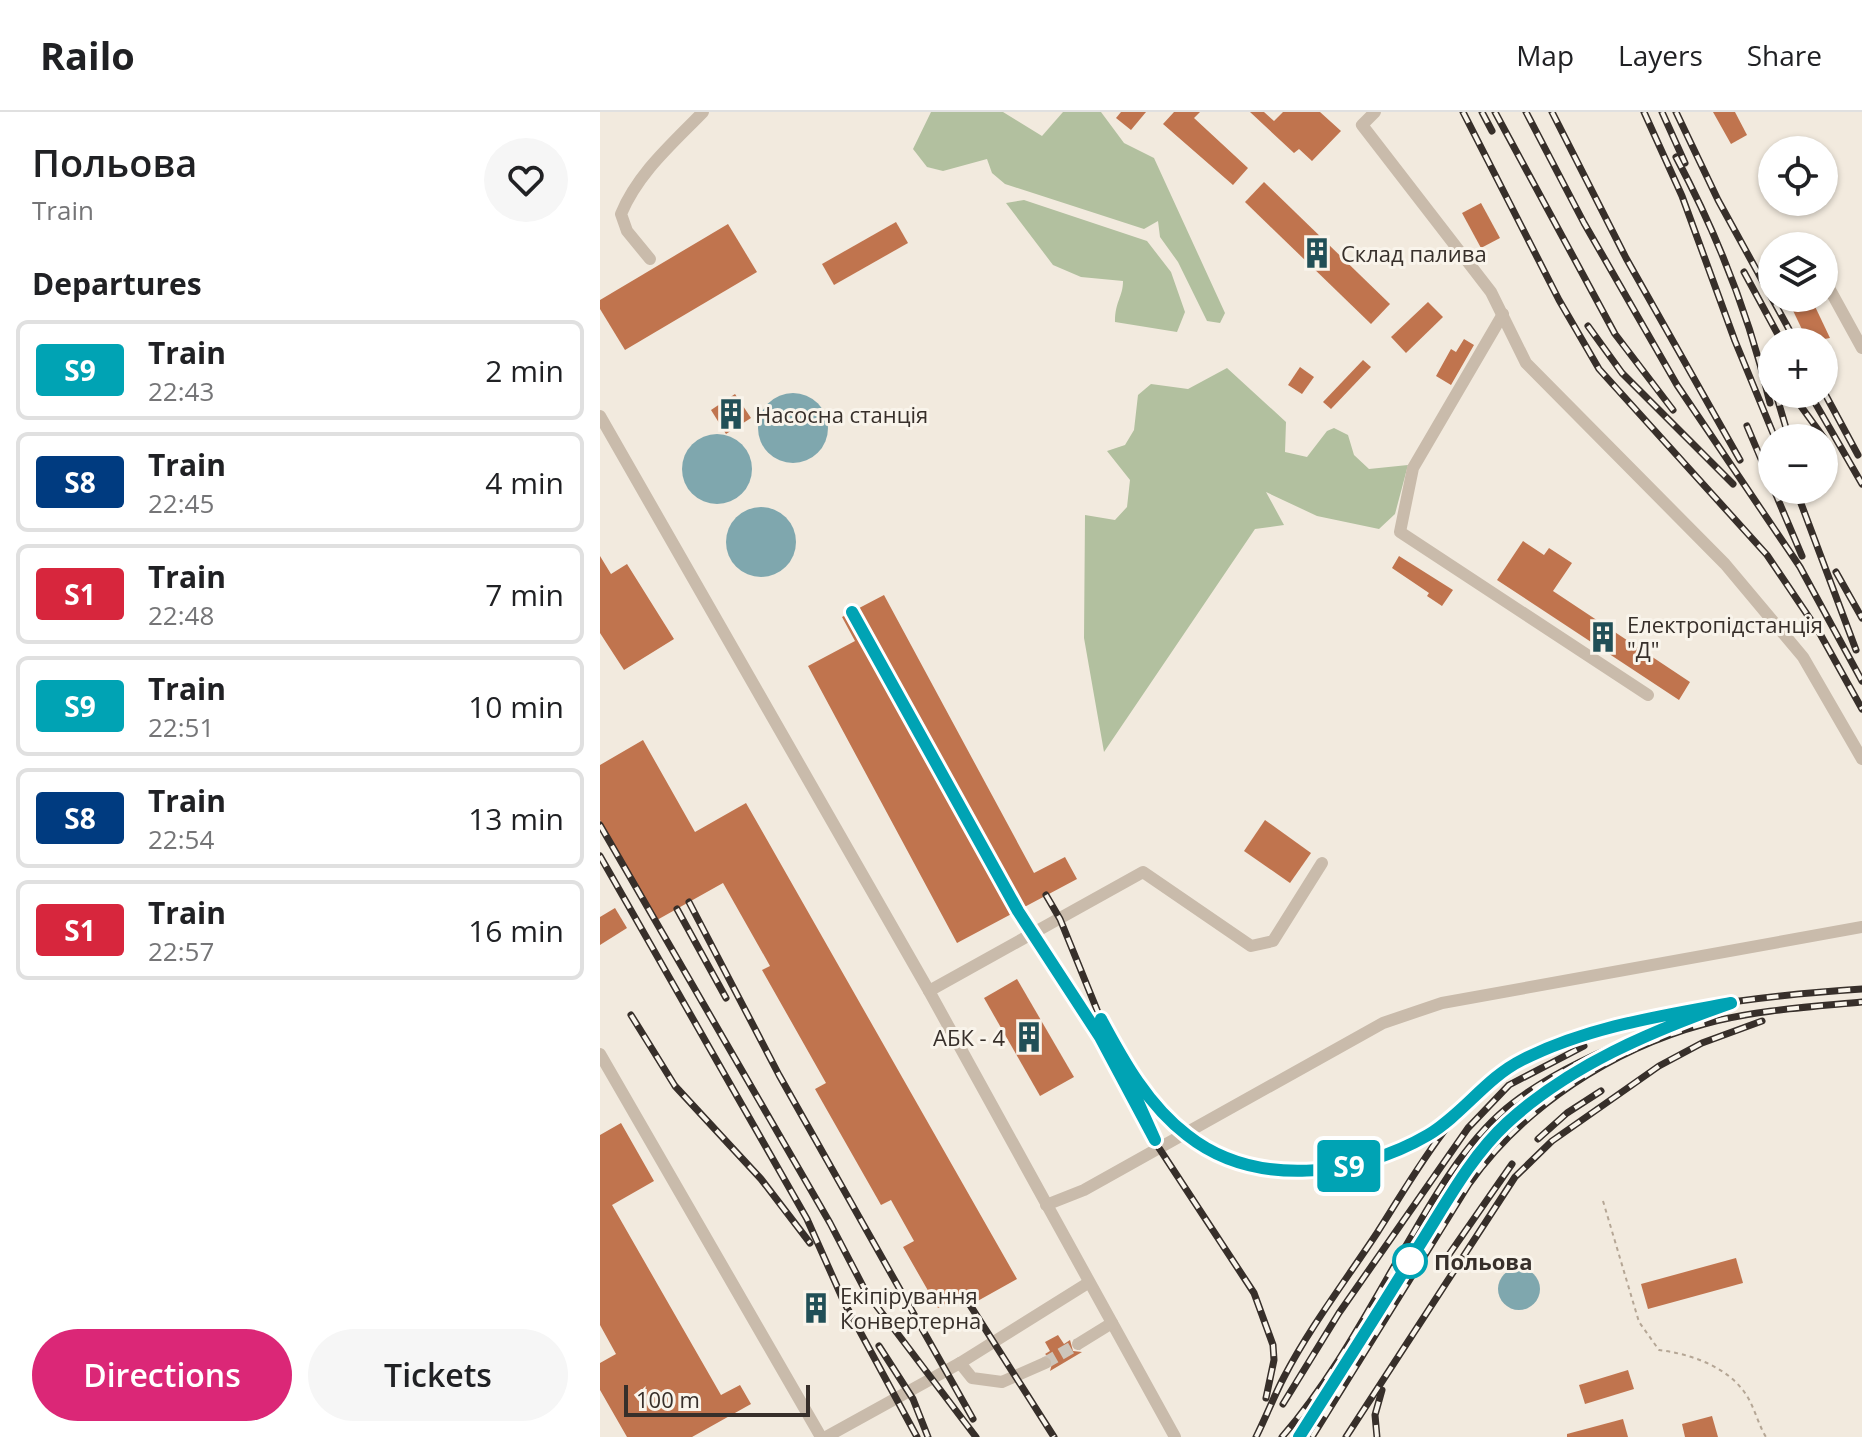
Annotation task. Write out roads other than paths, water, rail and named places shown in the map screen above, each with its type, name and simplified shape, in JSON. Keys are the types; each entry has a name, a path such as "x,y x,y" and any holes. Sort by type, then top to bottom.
{"street":[{"path":"650,259 627,231 621,214 640,179 703,112"},
{"path":"1375,112 1362,125 1491,292 1526,363 1725,564 1803,657 1862,759"},
{"path":"1838,304 1862,348"},
{"path":"1503,314 1413,468 1400,532 1648,695"},
{"path":"600,416 929,991 1174,1435"},
{"path":"929,991 1143,872 1251,946 1273,941 1322,863"},
{"path":"1046,1205 1084,1190 1383,1023 1442,1003 1862,927"},
{"path":"600,1054 823,1437 960,1363 1088,1283"},
{"path":"1078,1344 1112,1323"},
{"path":"960,1363 972,1378 1002,1382 1045,1363"}],"water":[{"path":"793,393 818,403 828,428 818,453 793,463 768,453 758,428 768,403"},
{"path":"717,434 742,444 752,469 742,494 717,504 692,494 682,469 692,444"},
{"path":"761,507 786,517 796,542 786,567 761,577 736,567 726,542 736,517"},
{"path":"1519,1268 1534,1274 1540,1289 1534,1304 1519,1310 1504,1304 1498,1289 1504,1274"}],"tunnel":[{"path":"1045,1363 1078,1344"}],"railway":[{"path":"1463,112 1559,300 1599,369 1767,555 1819,632 1862,709"},
{"path":"1482,112 1492,131"},
{"path":"1495,112 1615,334 1673,410"},
{"path":"1526,112 1584,223 1677,385 1800,567 1862,681"},
{"path":"1552,112 1626,258 1740,460"},
{"path":"1644,112 1682,196 1769,424"},
{"path":"1662,112 1685,163"},
{"path":"1676,112 1718,200 1788,328"},
{"path":"1676,157 1731,277 1758,359"},
{"path":"1744,272 1774,328"},
{"path":"1588,326 1622,373 1733,484"},
{"path":"1780,408 1785,424"},
{"path":"1802,408 1814,424"},
{"path":"1818,408 1862,484"},
{"path":"1833,408 1858,455"},
{"path":"1747,426 1758,452"},
{"path":"1780,504 1802,556"},
{"path":"1801,504 1856,650"},
{"path":"1836,572 1862,618"},
{"path":"600,825 830,1223 866,1292 976,1437"},
{"path":"600,856 807,1219 844,1302 917,1437"},
{"path":"1046,895 1060,919 1104,1027"},
{"path":"689,902 779,1075 973,1419"},
{"path":"677,909 726,998"},
{"path":"1018,911 1100,1037 1159,1148 1254,1293 1273,1345 1274,1360 1266,1398"},
{"path":"1256,1437 1280,1384 1305,1340 1422,1162 1456,1116 1496,1076 1554,1044 1639,1019 1733,1002 1862,989"},
{"path":"1312,1437 1469,1184 1491,1156 1543,1106 1603,1065 1670,1035 1743,1015 1862,1002"},
{"path":"631,1015 675,1086 761,1179 810,1243"},
{"path":"1346,1437 1515,1177 1552,1141 1659,1066 1702,1043 1762,1021"},
{"path":"1282,1437 1336,1364 1435,1197 1483,1130 1544,1081 1596,1054 1648,1033"},
{"path":"1283,1404 1339,1313 1468,1128 1509,1085 1584,1046"},
{"path":"1124,1061 1154,1104 1189,1136 1229,1157 1272,1167 1316,1168 1362,1160 1407,1144 1451,1119"},
{"path":"1538,1139 1567,1113 1601,1091"},
{"path":"1448,1256 1512,1164"},
{"path":"963,1294 1054,1437"},
{"path":"879,1346 913,1399 928,1437"},
{"path":"1377,1437 1375,1415 1382,1390"}],"train":[{"name":"S9","path":"852,612 1018,911 1100,1037 1155,1140 1114,1056 1101,1019 1130,1072 1153,1101 1203,1146 1259,1167 1323,1170 1350,1166 1397,1151 1464,1110 1485,1086 1519,1061 1565,1041 1654,1017 1731,1003 1663,1027 1595,1062 1537,1098 1507,1122 1456,1189 1299,1437"}],"place":[{"name":"Склад палива","path":"1317,253"},
{"name":"Насосна станція","path":"731,414"},
{"name":"Електропідстанція \"Д\"","path":"1603,637"},
{"name":"АБК - 4","path":"1029,1037"},
{"name":"Польова","path":"1410,1261"},
{"name":"Екіпірування Конвертерна","path":"816,1308"}]}
